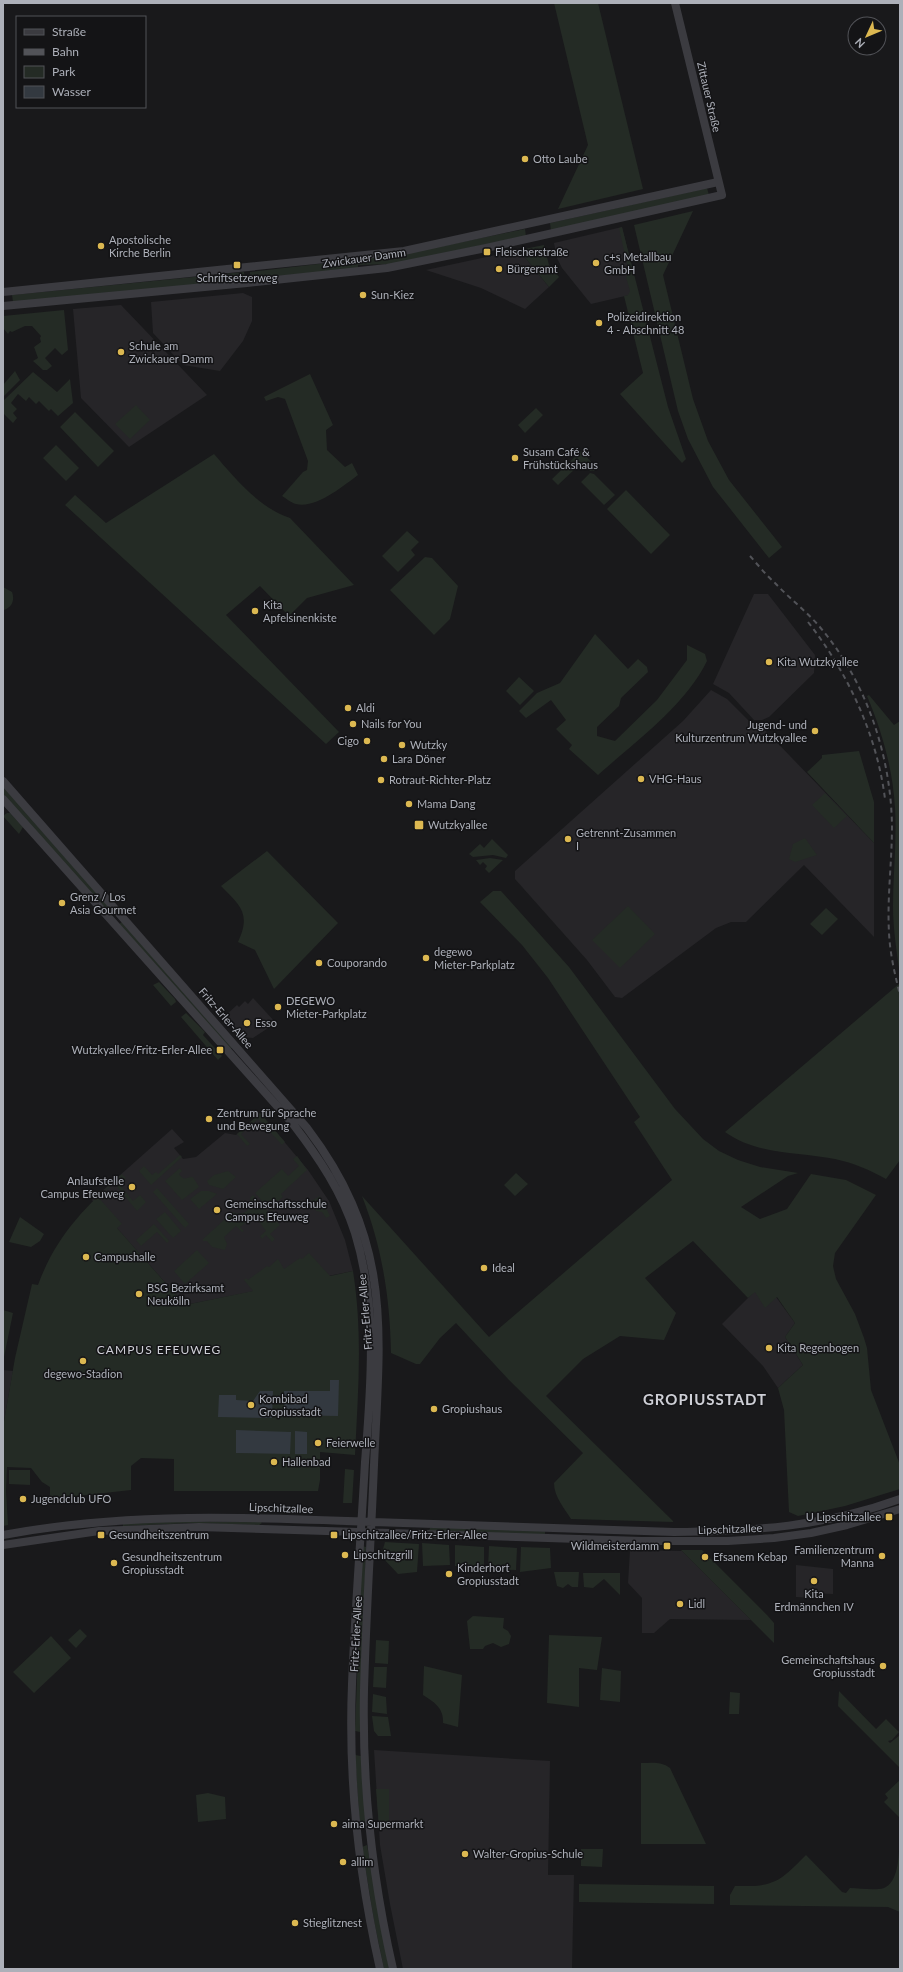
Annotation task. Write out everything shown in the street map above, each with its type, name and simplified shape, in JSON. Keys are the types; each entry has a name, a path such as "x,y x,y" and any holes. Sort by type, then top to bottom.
{"street":[{"name":"Zittauer Straße","path":"675,3 722,196"},
{"name":"Zwickauer Damm","path":"3,292 404,251 718,182"},
{"name":"Zwickauer Damm","path":"3,306 387,268 486,248 722,196"},
{"name":"Fritz-Erler-Allee","path":"3,781 307,1128 341,1178 364,1230 376,1289 380,1324 380,1364 364,1689 365,1773 372,1854 381,1910 393,1969"},
{"name":"Fritz-Erler-Allee","path":"3,799 293,1124 326,1170 343,1202 355,1233 368,1296 371,1364 352,1685 353,1779 363,1878 380,1969"},
{"path":"355,1233 364,1230"},
{"path":"371,1364 380,1364"},
{"path":"365,1465 374,1466"},
{"name":"Lipschitzallee","path":"3,1535 46,1528 152,1518 269,1518 642,1531 750,1531 793,1526 841,1517 900,1499"},
{"name":"Lipschitzallee","path":"3,1545 107,1531 158,1528 269,1529 684,1542 755,1540 797,1535 847,1525 900,1509"},
{"path":"269,1518 269,1529"},
{"path":"423,1534 424,1523"},
{"path":"46,1528 47,1538"},
{"path":"558,1528 558,1538"},
{"path":"642,1531 642,1541"},
{"path":"684,1532 684,1542"}],"shaded area":[{"path":"622,227 638,293 591,304 562,268 557,258 554,243"},
{"path":"519,250 549,287 525,309 481,288 426,270"},
{"path":"243,293 252,297 252,321 243,341 220,371 183,365 153,333 151,302"},
{"name":"Schule am Zwickauer Damm","path":"121,305 207,395 129,447 81,398 73,309"},
{"name":"Kita Wutzkyallee","path":"754,594 768,594 815,655 814,673 769,717 762,720 754,720 729,693 713,684"},
{"path":"711,690 727,699 754,726 762,727 874,843 874,937 804,865 746,922 731,922 716,928 622,998 615,997 587,960 515,879 515,871 683,721"},
{"path":"253,998 276,1023 253,1038 242,1037 226,1019 228,1017 226,1015 237,1005 239,1007 245,1001 248,1004"},
{"name":"Gemeinschaftsschule Campus Efeuweg","path":"260,1113 308,1170 329,1201 345,1240 353,1271 185,1305 92,1200 172,1129 184,1142 174,1148 183,1159 196,1157 225,1133 236,1135"},
{"name":"Kita Regenbogen","path":"755,1291 776,1297 795,1323 785,1337 803,1365 778,1388 763,1366 722,1324"},
{"path":"3,1370 13,1371 3,1427"},
{"path":"630,1550 682,1551 751,1620 670,1619 654,1633 642,1633 642,1598 628,1583"},
{"name":"Kita Erdmännchen IV","path":"796,1565 833,1569 833,1594 814,1593 814,1598 796,1597"},
{"name":"Walter-Gropius-Schule","path":"374,1750 550,1761 548,1875 574,1875 572,1969 403,1969 380,1845"}],"green space":[{"path":"554,3 598,3 643,189 558,209 588,145"},
{"path":"707,188 709,195 551,231 550,223"},
{"path":"693,211 663,275 693,399 708,441 729,480 782,547 769,558 713,487 688,439 678,411 634,225"},
{"path":"622,227 668,407 686,459 682,463 620,394 643,373 624,296 628,295 630,291 626,277 629,273 619,228"},
{"path":"525,229 526,236 392,264 358,265 358,268 250,279 250,272 404,254"},
{"path":"544,245 549,265 559,277 549,287 519,250"},
{"path":"244,272 245,280 13,302 12,295"},
{"path":"64,310 68,350 62,355 55,348 45,358 52,366 47,370 43,370 33,361 38,358 34,347 41,342 41,336 32,326 25,326 12,332 10,331 8,334 3,328 3,316"},
{"path":"15,371 20,380 3,397 3,385"},
{"path":"33,372 57,392 70,379 73,403 58,416 51,409 49,411 39,401 36,404 29,397 26,401 18,394 11,403 17,409 13,413 17,418 13,423 3,413 3,401"},
{"path":"310,374 333,425 326,430 327,450 345,467 352,463 358,475 329,496 304,505 290,502 282,496 303,472 307,470 308,461 285,399 278,397 266,401 264,397"},
{"path":"136,405 150,420 130,439 115,424"},
{"path":"536,408 543,415 525,433 518,425"},
{"path":"75,412 114,451 98,467 60,427"},
{"path":"56,445 79,468 66,481 43,458"},
{"path":"581,451 597,468 594,471 590,471 585,467 582,469 576,468 558,485 552,479"},
{"path":"214,454 248,491 268,507 290,518 354,585 307,598 289,616 260,586 226,615 339,732 326,744 65,505 75,495 106,523"},
{"path":"590,473 594,474 615,495 604,505 581,482"},
{"path":"626,490 670,535 651,554 607,509"},
{"path":"407,531 419,542 411,550 415,555 398,572 382,556"},
{"path":"425,557 432,558 458,586 450,619 434,635 390,590"},
{"path":"3,587 12,592 13,598 11,605 4,610"},
{"path":"595,634 628,669 638,659 647,667 648,672 621,698 619,706 597,727 597,736 615,741 657,700 687,660 687,645 705,654 707,661 698,677 673,708 598,775 569,749 572,745 556,729 566,720 551,700 526,718 519,711 537,693 560,683"},
{"path":"519,677 534,691 520,705 506,691"},
{"path":"869,695 894,725 900,721 900,976 893,915 896,833 894,794 886,751 867,696"},
{"path":"859,751 874,802 874,843 807,772 822,758 822,755"},
{"path":"3,786 109,907 105,910 3,794"},
{"path":"825,793 847,816 834,828 812,805"},
{"path":"10,813 23,827 19,834 3,816"},
{"path":"805,838 817,855 795,862 789,859 793,844"},
{"path":"492,839 508,855 506,858 493,855 473,857 469,854 480,844 484,848"},
{"path":"267,851 338,923 274,989 255,950 238,942 244,924 244,917 239,905 221,886"},
{"path":"490,858 503,860 489,873 485,869 487,866 483,862 480,865 476,860"},
{"path":"493,891 501,891 569,967 675,1109 703,1139 719,1151 738,1160 760,1167 798,1173 788,1176 741,1207 760,1219 787,1209 811,1174 846,1180 876,1195 835,1253 833,1266 836,1279 855,1314 864,1338 867,1348 871,1390 900,1465 900,1489 845,1506 798,1516 789,1512 784,1410 778,1388 803,1365 785,1337 795,1323 777,1297 765,1308 755,1292 748,1298 693,1241 645,1278 676,1313 664,1340 620,1336 583,1359 546,1396 674,1522 571,1519 558,1498 554,1488 554,1483 583,1453 509,1380 456,1323 440,1338 420,1364 416,1364 391,1353 389,1312 384,1273 375,1234 362,1196 489,1337 672,1180 634,1122 640,1117 548,978 522,945 480,902"},
{"path":"628,906 655,934 620,968 592,940"},
{"path":"826,908 838,919 822,935 810,924"},
{"path":"122,922 233,1047 229,1050 119,924"},
{"path":"159,982 175,999 176,1002 171,1006 153,985"},
{"path":"900,983 900,1160 886,1179 868,1170 835,1159 778,1152 750,1145 725,1132"},
{"path":"186,1013 205,1032 203,1035 222,1056 218,1060 181,1017"},
{"path":"260,1113 285,1142 282,1145 258,1119 241,1134 250,1144 247,1146 237,1134"},
{"path":"180,1155 182,1157 151,1185 139,1171 144,1166 152,1175 156,1172 158,1174"},
{"path":"297,1156 307,1170 281,1194 283,1197 277,1202 279,1205 278,1207 273,1201 268,1205 273,1211 272,1212 255,1193 282,1169 288,1176 299,1166 293,1159"},
{"path":"180,1168 182,1171 179,1174 181,1176 184,1178 193,1177 199,1187 182,1200 165,1181"},
{"path":"228,1171 236,1177 223,1189 209,1185 207,1181 214,1175"},
{"path":"516,1173 528,1184 515,1196 504,1185"},
{"path":"122,1174 126,1178 119,1184 133,1201 140,1195 146,1202 137,1211 114,1183 98,1197 122,1224 117,1228 185,1305 253,1291 244,1280 246,1278 248,1280 267,1266 269,1267 278,1259 284,1269 300,1258 302,1259 309,1253 330,1276 353,1271 359,1340 355,1455 320,1452 320,1480 318,1491 174,1491 174,1459 141,1458 131,1466 131,1490 50,1499 50,1487 42,1482 31,1468 7,1467 6,1491 8,1525 3,1526 3,1427 15,1358 32,1284 38,1285 53,1252 72,1224 95,1199"},
{"path":"157,1188 189,1224 185,1228 153,1192"},
{"path":"201,1191 209,1191 217,1194 199,1209 190,1199"},
{"path":"253,1195 280,1225 270,1234 275,1239 272,1242 266,1235 262,1239 260,1236 266,1231 255,1216 240,1227 244,1231 242,1232 236,1226 224,1237 227,1244 225,1250 212,1247 207,1241 203,1241 203,1239 233,1212 244,1213 247,1211 251,1202 250,1198"},
{"path":"320,1196 330,1216 326,1218 322,1212 316,1211 311,1201"},
{"path":"165,1212 181,1231 173,1238 156,1219"},
{"path":"20,1217 44,1234 40,1241 31,1247 9,1242"},
{"path":"154,1224 169,1241 167,1243 157,1232 141,1246 136,1240"},
{"path":"197,1250 209,1263 185,1284 174,1271"},
{"path":"3,1310 13,1313 3,1362"},
{"path":"345,1469 354,1470 352,1503 343,1503"},
{"path":"9,1470 30,1470 30,1485 9,1484"},
{"path":"161,1521 262,1523 259,1525 194,1523 123,1526 123,1523"},
{"path":"448,1527 545,1531 545,1535 429,1531 430,1528"},
{"path":"385,1542 419,1544 417,1572 398,1574 381,1556"},
{"path":"422,1543 449,1545 450,1565 423,1566"},
{"path":"455,1545 484,1547 484,1567 455,1566"},
{"path":"362,1546 366,1547 360,1732 355,1731"},
{"path":"489,1546 517,1548 516,1570 488,1569"},
{"path":"521,1547 550,1548 551,1568 520,1572"},
{"path":"681,1550 702,1550 767,1615 774,1623 774,1643"},
{"path":"554,1572 579,1572 578,1587 572,1587 568,1584 563,1588 557,1586"},
{"path":"583,1573 620,1573 620,1595 604,1579 593,1588 584,1587"},
{"path":"473,1616 504,1618 503,1628 508,1631 511,1636 509,1644 501,1647 493,1643 485,1646 483,1649 470,1649 467,1621"},
{"path":"80,1629 87,1636 76,1648 68,1640"},
{"path":"549,1635 602,1637 597,1670 579,1668 579,1707 547,1703"},
{"path":"51,1636 71,1658 34,1693 13,1672"},
{"path":"376,1640 389,1641 388,1664 375,1663"},
{"path":"424,1666 462,1675 458,1727 443,1723 442,1713 438,1706 423,1695"},
{"path":"374,1667 387,1667 386,1688 373,1687"},
{"path":"602,1668 621,1671 620,1702 600,1700"},
{"path":"839,1691 876,1729 886,1719 899,1732 892,1740 888,1741 890,1743 900,1735 900,1768 838,1706"},
{"path":"730,1692 740,1693 739,1714 729,1714"},
{"path":"373,1694 386,1697 387,1714 372,1712"},
{"path":"372,1716 388,1717 391,1736 378,1736 374,1731"},
{"path":"355,1755 361,1756 366,1828 360,1828"},
{"path":"641,1763 660,1763 670,1768 706,1844 641,1844"},
{"path":"900,1780 900,1912 888,1907 730,1905 730,1895 735,1886 768,1884 775,1881 782,1877 806,1855 842,1892 846,1893 850,1888 880,1889 890,1884 894,1877 899,1857 899,1817 884,1802 888,1798 885,1794"},
{"path":"376,1789 389,1789 389,1828 379,1828"},
{"path":"208,1793 225,1797 226,1819 198,1822 196,1795"},
{"path":"367,1845 389,1969 384,1969 374,1921 362,1847"},
{"path":"581,1849 603,1849 602,1867 581,1866"},
{"path":"579,1884 714,1886 714,1904 579,1902"}],"water":[{"path":"330,1380 339,1380 338,1416 284,1415 284,1391 330,1391"},
{"path":"260,1391 273,1391 272,1418 218,1417 219,1395 236,1395 236,1400 253,1401"},
{"path":"236,1430 291,1432 290,1454 236,1453"},
{"path":"295,1431 307,1432 307,1454 295,1454"}],"railway":[{"path":"750,556 768,577 813,619 840,653 865,699 874,724 882,749 891,800 892,826 889,933 892,957 900,995"},
{"path":"808,622 836,662 868,728 881,775 885,799"}],"place":[{"name":"Otto Laube","path":"525,159"},
{"name":"Apostolische Kirche Berlin","path":"101,246"},
{"name":"Fleischerstraße","path":"487,252"},
{"name":"c+s Metallbau GmbH","path":"596,263"},
{"name":"Schriftsetzerweg","path":"237,265"},
{"name":"Bürgeramt","path":"499,269"},
{"name":"Sun-Kiez","path":"363,295"},
{"name":"Polizeidirektion 4 - Abschnitt 48","path":"599,323"},
{"name":"Schule am Zwickauer Damm","path":"121,352"},
{"name":"Susam Café & Frühstückshaus","path":"515,458"},
{"name":"Kita Apfelsinenkiste","path":"255,611"},
{"name":"Kita Wutzkyallee","path":"769,662"},
{"name":"Aldi","path":"348,708"},
{"name":"Nails for You","path":"353,724"},
{"name":"Jugend- und Kulturzentrum Wutzkyallee","path":"815,731"},
{"name":"Cigo","path":"367,741"},
{"name":"Wutzky","path":"402,745"},
{"name":"Lara Döner","path":"384,759"},
{"name":"VHG-Haus","path":"641,779"},
{"name":"Rotraut-Richter-Platz","path":"381,780"},
{"name":"Mama Dang","path":"409,804"},
{"name":"Wutzkyallee","path":"419,825"},
{"name":"Getrennt-Zusammen I","path":"568,839"},
{"name":"Grenz / Los Asia Gourmet","path":"62,903"},
{"name":"degewo Mieter-Parkplatz","path":"426,958"},
{"name":"Couporando","path":"319,963"},
{"name":"DEGEWO Mieter-Parkplatz","path":"278,1007"},
{"name":"Esso","path":"247,1023"},
{"name":"Wutzkyallee/Fritz-Erler-Allee","path":"220,1050"},
{"name":"Zentrum für Sprache und Bewegung","path":"209,1119"},
{"name":"Anlaufstelle Campus Efeuweg","path":"132,1187"},
{"name":"Gemeinschaftsschule Campus Efeuweg","path":"217,1210"},
{"name":"Campushalle","path":"86,1257"},
{"name":"Ideal","path":"484,1268"},
{"name":"BSG Bezirksamt Neukölln","path":"139,1294"},
{"name":"Kita Regenbogen","path":"769,1348"},
{"name":"degewo-Stadion","path":"83,1361"},
{"name":"Kombibad Gropiusstadt","path":"251,1405"},
{"name":"Gropiushaus","path":"434,1409"},
{"name":"Feierwelle","path":"318,1443"},
{"name":"Hallenbad","path":"274,1462"},
{"name":"Jugendclub UFO","path":"23,1499"},
{"name":"U Lipschitzallee","path":"889,1517"},
{"name":"Gesundheitszentrum","path":"101,1535"},
{"name":"Lipschitzallee/Fritz-Erler-Allee","path":"334,1535"},
{"name":"Wildmeisterdamm","path":"667,1546"},
{"name":"Lipschitzgrill","path":"345,1555"},
{"name":"Familienzentrum Manna","path":"882,1556"},
{"name":"Efsanem Kebap","path":"705,1557"},
{"name":"Gesundheitszentrum Gropiusstadt","path":"114,1563"},
{"name":"Kinderhort Gropiusstadt","path":"449,1574"},
{"name":"Kita Erdmännchen IV","path":"814,1581"},
{"name":"Lidl","path":"680,1604"},
{"name":"Gemeinschaftshaus Gropiusstadt","path":"883,1666"},
{"name":"aima Supermarkt","path":"334,1824"},
{"name":"Walter-Gropius-Schule","path":"465,1854"},
{"name":"allim","path":"343,1862"},
{"name":"Stieglitznest","path":"295,1923"}],"district":[{"name":"CAMPUS EFEUWEG","path":"159,1350"},
{"name":"GROPIUSSTADT","path":"705,1400"}]}
